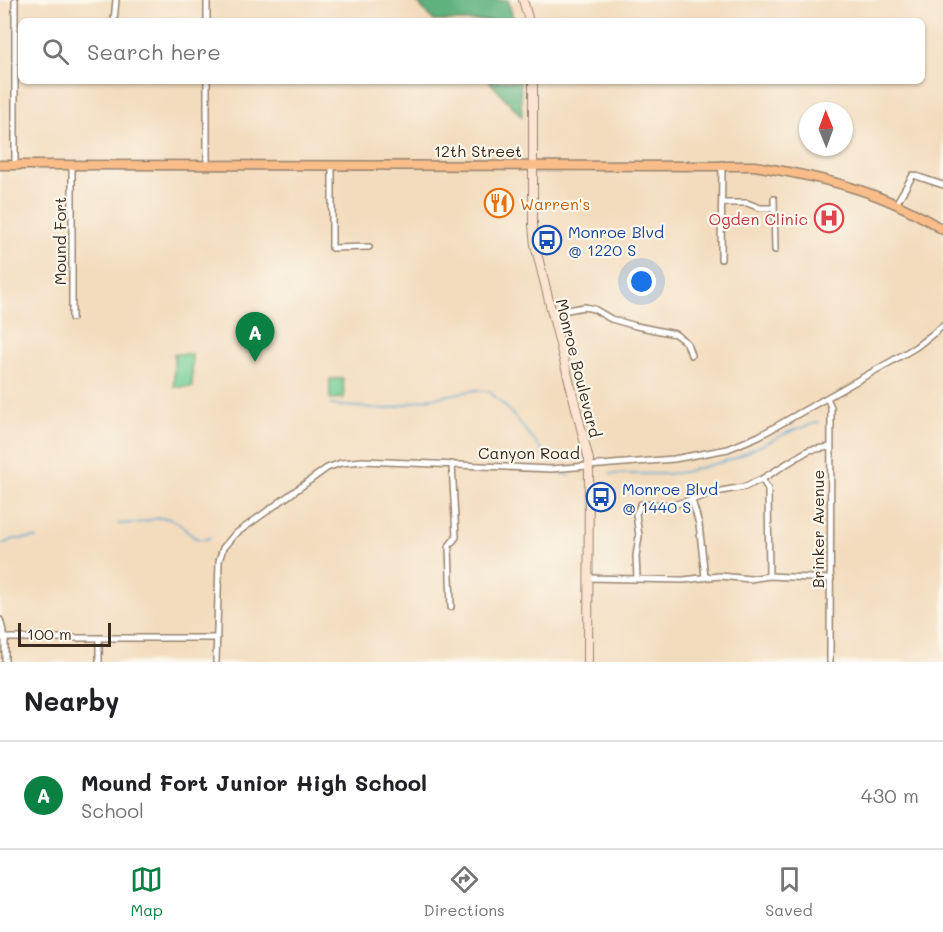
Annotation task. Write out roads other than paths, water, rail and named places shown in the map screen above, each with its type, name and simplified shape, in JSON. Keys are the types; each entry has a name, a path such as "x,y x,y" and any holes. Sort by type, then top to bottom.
{"main road":[{"path":"523,0 528,18"},
{"name":"Monroe Boulevard","path":"533,84 535,245 589,466 588,662"},
{"name":"12th Street","path":"0,165 722,164 754,166 834,181 896,204 943,230"}],"street":[{"path":"15,0 15,165"},
{"path":"114,18 116,0"},
{"path":"207,0 207,18"},
{"path":"207,84 207,165"},
{"path":"721,259 722,164"},
{"name":"Mound Fort","path":"72,165 72,318"},
{"path":"332,165 332,248 369,247"},
{"path":"896,204 914,175 943,185"},
{"path":"774,199 775,250"},
{"path":"722,203 744,203 760,208 774,208"},
{"path":"551,313 584,307 594,309 611,319 675,334 687,343 692,355"},
{"name":"Canyon Road","path":"216,662 219,561 223,548 234,535 327,468 341,463 363,461 525,469 589,466 674,459 728,449 759,436 827,398 916,347 943,326"},
{"name":"Brinker Avenue","path":"827,398 831,407 830,662"},
{"path":"637,578 636,556 639,536 636,514 641,504 673,505 744,487 762,479 809,450 831,447"},
{"path":"451,607 449,546 456,537 452,464"},
{"path":"762,479 768,489 769,576"},
{"path":"692,500 699,524 705,578"},
{"path":"588,578 684,579 720,576 750,579 769,576 831,579"},
{"path":"0,620 5,662"},
{"path":"2,638 217,638"},
{"path":"99,638 99,662"}],"waterway":[{"path":"330,405 387,409 476,390 489,391 507,408 551,461"},
{"path":"610,474 684,472 733,459 791,431 819,422"},
{"path":"559,473 570,476"},
{"path":"118,524 166,518 175,521 198,539 210,538"},
{"path":"0,545 14,539 37,538"}],"place":[{"name":"Warren's","path":"499,203"},
{"name":"Ogden Clinic","path":"829,218"},
{"name":"Monroe Blvd @ 1220 S","path":"547,240"},
{"name":"Mound Fort Junior High School","path":"255,362"},
{"name":"Monroe Blvd @ 1440 S","path":"601,497"}]}
